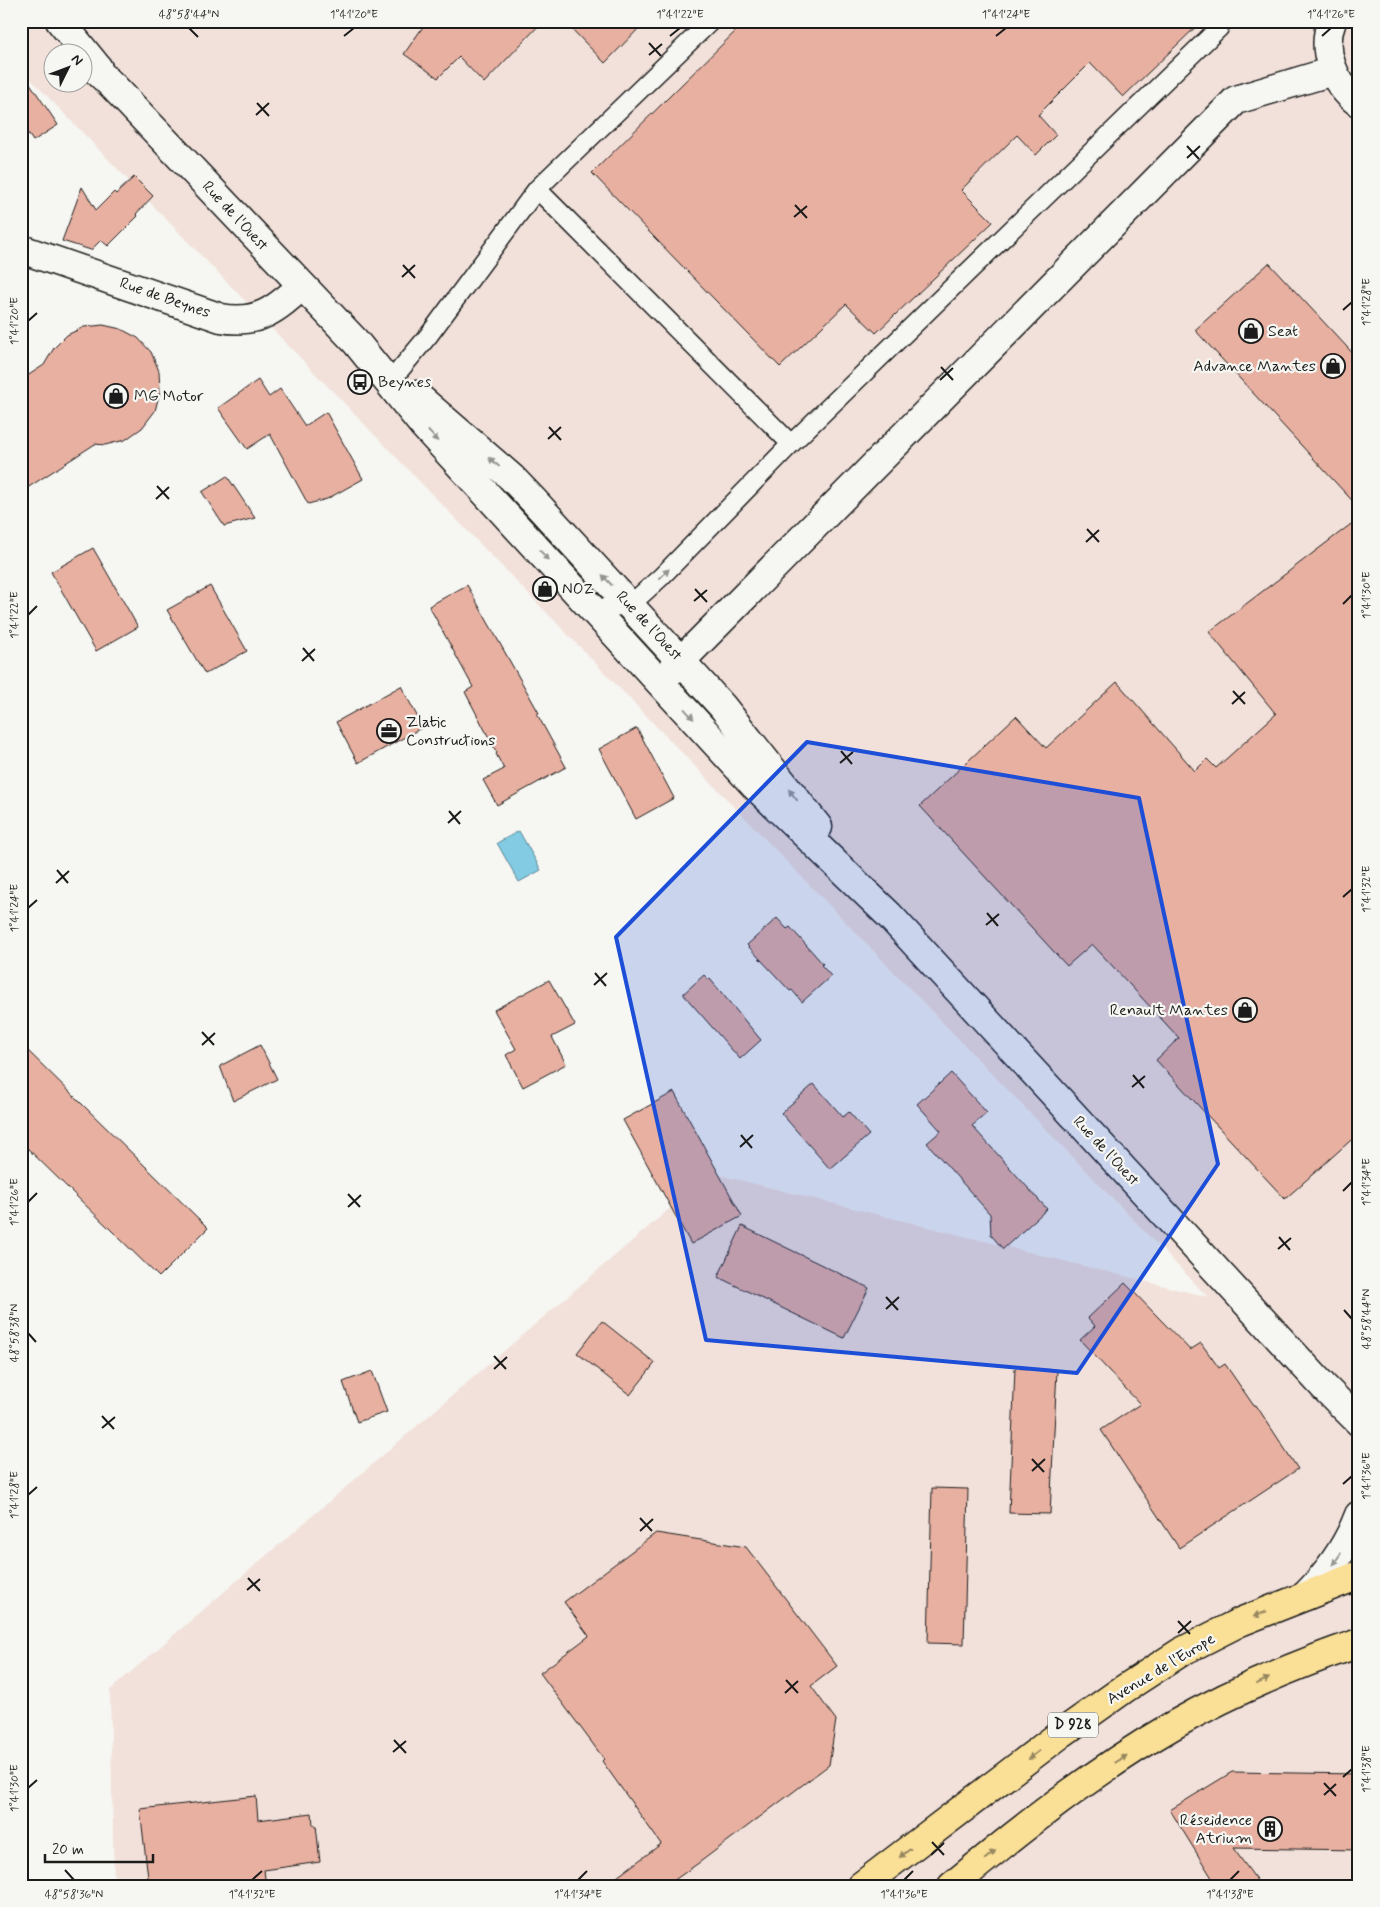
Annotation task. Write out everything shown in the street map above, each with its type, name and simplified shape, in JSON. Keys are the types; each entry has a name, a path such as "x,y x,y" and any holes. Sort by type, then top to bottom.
{"main road":[{"path":"44,21 66,42"},
{"path":"60,21 113,86"},
{"path":"1332,21 1328,49 1333,71 1348,94 1359,102"},
{"path":"92,67 113,86"},
{"path":"660,682 1236,100 1333,71"},
{"name":"Rue de l'Ouest","path":"113,86 392,380 512,478 722,706 889,916"},
{"name":"Rue de Beynes","path":"21,249 221,318 235,321 251,320 269,313 302,286"},
{"name":"Rue de l'Ouest","path":"392,380 423,425 755,786 889,916 1324,1387"},
{"path":"1324,1387 1359,1422"},
{"path":"1324,1387 1359,1443"},
{"path":"1305,1596 1319,1582 1346,1545 1359,1515"},
{"name":"Avenue de l'Europe","path":"861,1886 1062,1733 1181,1652 1240,1622 1359,1575"},
{"path":"952,1886 1034,1818 1092,1777 1173,1726 1286,1670 1359,1644"}],"lane":[{"path":"392,380 429,335 537,189 711,21"},
{"path":"592,609 630,605 791,444 1212,34 1223,21"},
{"path":"537,189 791,444"}],"highlighted area":[{"path":"807,742 1139,798 1218,1164 1077,1373 706,1340 616,937"}],"shaded area":[{"path":"21,21 1359,21 1359,1886 114,1886 110,1690 711,1173 1208,1297 43,92 92,92 92,42 42,42 42,91 21,69"}],"water":[{"path":"519,831 541,870 519,882 497,843"}],"building":[{"path":"427,21 543,21 484,83 459,57 438,78 404,54"},
{"path":"564,21 646,21 605,63"},
{"path":"746,21 1202,21 1123,97 1090,63 1038,115 1056,135 1036,155 1017,135 961,190 993,222 876,333 846,304 780,367 592,173"},
{"path":"21,70 58,125 33,141 21,123"},
{"path":"134,177 153,196 136,214 138,216 108,246 101,240 91,250 62,241 82,187 96,210 114,192 116,194"},
{"path":"1269,263 1359,360 1359,508 1195,330"},
{"path":"103,325 121,329 138,338 151,352 159,371 160,391 155,411 142,428 125,440 105,445 95,444 21,492 21,380 44,365 54,348 67,335 84,327"},
{"path":"258,380 269,397 280,389 305,426 326,412 363,479 327,499 308,504 270,434 247,449 218,408"},
{"path":"227,476 255,518 224,526 202,492"},
{"path":"1359,518 1359,1133 1285,1199 1156,1060 1179,1038 1092,944 1067,966 920,806 1016,716 1046,748 1117,682 1195,771 1207,759 1216,768 1276,714 1209,632"},
{"path":"93,548 138,627 96,651 51,572"},
{"path":"467,585 539,713 537,714 566,767 497,805 483,780 504,769 465,692 473,687 429,606"},
{"path":"210,586 247,651 205,674 167,610"},
{"path":"401,686 423,727 358,763 336,722"},
{"path":"637,728 674,798 636,819 599,749"},
{"path":"777,918 787,929 790,927 823,964 821,965 831,976 802,1002 747,945"},
{"path":"704,975 710,979 761,1040 740,1059 683,994"},
{"path":"549,980 575,1025 552,1037 566,1064 523,1087 506,1055 516,1049 494,1010"},
{"path":"21,1044 208,1228 159,1277 21,1142"},
{"path":"260,1045 277,1079 233,1101 220,1066"},
{"path":"951,1073 987,1113 972,1126 1047,1209 1003,1249 991,1235 990,1214 927,1143 941,1131 917,1104"},
{"path":"814,1084 843,1117 849,1112 869,1135 830,1169 781,1113"},
{"path":"674,1092 742,1216 691,1244 623,1120"},
{"path":"742,1226 869,1288 844,1338 718,1277"},
{"path":"1125,1283 1190,1350 1201,1343 1219,1368 1225,1364 1254,1406 1256,1405 1298,1469 1179,1548 1101,1430 1140,1404 1080,1340 1095,1326 1088,1318"},
{"path":"602,1321 655,1363 630,1395 577,1353"},
{"path":"1015,1368 1057,1370 1050,1514 1009,1513"},
{"path":"372,1371 387,1412 357,1422 343,1382"},
{"path":"932,1488 968,1489 964,1644 928,1643"},
{"path":"656,1533 746,1547 837,1666 811,1686 836,1720 829,1765 700,1862 666,1886 605,1886 661,1844 602,1761 604,1759 540,1673 589,1636 564,1602"},
{"name":"Réseidence Atrium","path":"1232,1772 1359,1774 1359,1850 1233,1848 1261,1886 1217,1886 1170,1810"},
{"path":"256,1796 258,1820 312,1813 313,1825 316,1825 320,1862 264,1870 266,1886 149,1886 140,1809"}],"place":[{"name":"Seat","path":"1251,331"},
{"name":"Advance Mantes","path":"1333,366"},
{"name":"Beynes","path":"360,382"},
{"name":"MG Motor","path":"116,396"},
{"name":"NOZ","path":"545,589"},
{"name":"Zlatic Constructions","path":"389,731"},
{"name":"Renault Mantes","path":"1245,1010"},
{"name":"Réseidence Atrium","path":"1270,1829"}]}
